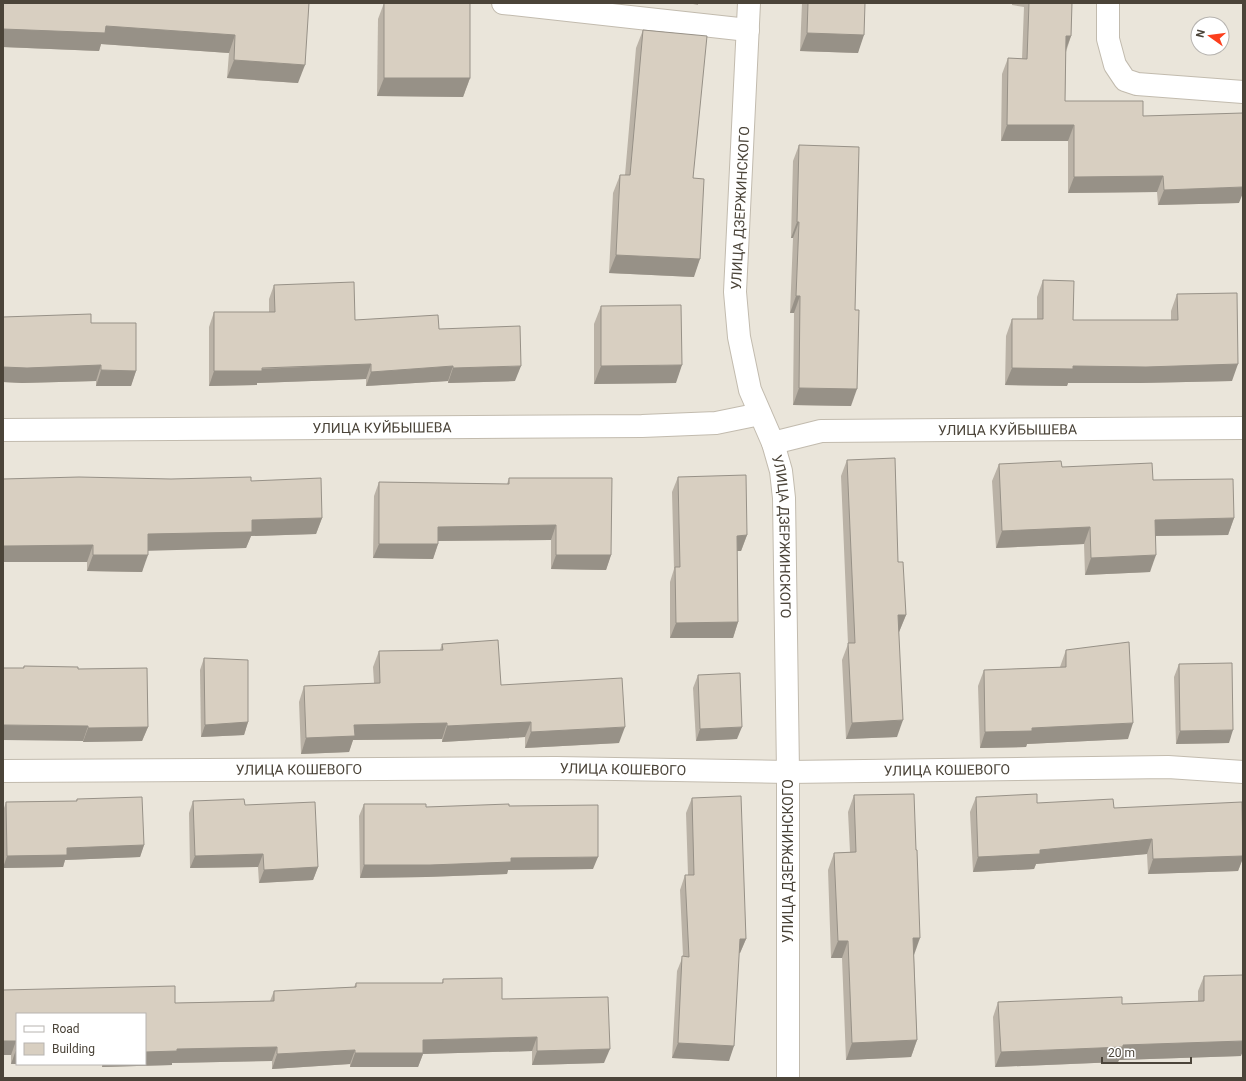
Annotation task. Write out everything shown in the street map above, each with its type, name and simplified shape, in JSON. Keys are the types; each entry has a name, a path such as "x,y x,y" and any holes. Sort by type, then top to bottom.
{"street":[{"path":"503,3 748,30"},
{"name":"УЛИЦА ДЗЕРЖИНСКОГО","path":"749,3 735,292 739,337 750,390 773,443 781,471 784,498 788,772 788,1078"},
{"path":"1108,3 1108,39 1115,65 1125,80 1137,84 1243,92"},
{"name":"УЛИЦА КУЙБЫШЕВА","path":"3,430 642,426 716,423 760,414"},
{"name":"УЛИЦА КУЙБЫШЕВА","path":"773,443 821,431 1243,428"},
{"name":"УЛИЦА КОШЕВОГО","path":"3,771 556,768 788,772 1168,767 1243,772"}],"shaded area":[{"path":"3,3 1243,3 1243,1078 3,1078"}],"building":[{"path":"3,3 309,3 305,65 234,60 235,35 106,26 105,33 3,29"},
{"path":"384,3 470,3 470,78 384,78"},
{"path":"808,3 865,3 864,35 807,33"},
{"path":"1029,3 1072,3 1071,36 1066,36 1065,101 1143,101 1143,116 1243,113 1243,187 1164,190 1163,176 1074,177 1074,125 1007,125 1008,58 1027,59"},
{"path":"643,30 707,36 693,178 704,179 700,259 616,255 620,175 630,175"},
{"path":"799,145 859,147 855,310 859,310 857,389 799,388 800,296 796,296 799,222 797,222"},
{"path":"1043,280 1074,281 1073,320 1178,320 1177,294 1237,293 1238,364 1146,367 1073,366 1073,369 1012,368 1012,319 1043,319"},
{"path":"354,282 355,320 438,315 439,329 520,326 521,366 453,368 453,366 371,372 371,364 262,368 262,371 214,371 214,312 275,312 274,285"},
{"path":"681,305 682,365 601,366 601,306"},
{"path":"91,314 91,323 136,323 136,371 101,370 101,365 27,368 3,367 3,317"},
{"path":"895,458 898,562 903,562 906,615 898,615 903,720 852,723 848,643 855,643 847,460"},
{"path":"1061,461 1062,467 1152,463 1153,480 1233,479 1234,518 1155,520 1156,555 1091,558 1090,527 1002,531 999,464"},
{"path":"746,475 747,535 737,536 738,622 676,623 675,567 680,567 678,477"},
{"path":"79,477 171,479 251,477 251,481 321,478 322,518 252,520 252,532 148,534 148,555 93,555 93,545 3,546 3,479"},
{"path":"509,478 612,478 611,555 556,555 556,525 438,527 438,544 379,544 379,482 509,484"},
{"path":"498,640 501,685 622,678 625,727 531,732 531,722 447,726 447,723 354,725 355,736 306,738 304,686 380,683 379,651 443,650 442,644"},
{"path":"1129,642 1133,723 1032,728 1032,731 985,732 984,670 1066,667 1066,650"},
{"path":"204,658 248,660 248,722 205,725"},
{"path":"1232,663 1233,730 1180,731 1179,664"},
{"path":"24,666 78,667 78,669 147,668 148,727 88,728 88,726 3,725 3,668 24,668"},
{"path":"740,673 742,727 700,729 698,675"},
{"path":"914,794 920,938 913,938 917,1040 852,1043 848,941 838,941 834,853 856,852 854,795"},
{"path":"1037,794 1037,803 1113,799 1114,808 1242,802 1243,856 1153,859 1152,839 1040,850 1040,854 978,857 976,797"},
{"path":"741,796 746,939 740,939 734,1046 678,1043 682,956 689,957 685,875 694,875 692,798"},
{"path":"142,797 144,845 67,848 67,855 7,856 6,802 77,801 77,799"},
{"path":"244,799 245,805 315,802 318,867 264,870 263,854 195,856 193,801"},
{"path":"364,804 426,804 426,807 509,804 509,806 598,805 598,857 511,858 511,862 430,865 364,865"},
{"path":"1243,975 1243,1041 1123,1045 1123,1047 1001,1052 998,1002 1122,997 1122,1004 1204,1001 1204,976"},
{"path":"502,978 502,999 608,997 610,1049 537,1051 537,1037 423,1040 423,1053 355,1053 355,1050 277,1054 277,1047 177,1049 177,1051 146,1052 146,1013 16,1013 16,1041 3,1041 3,990 175,986 175,1003 274,1001 274,991 356,987 356,983 443,983 443,979"}]}
